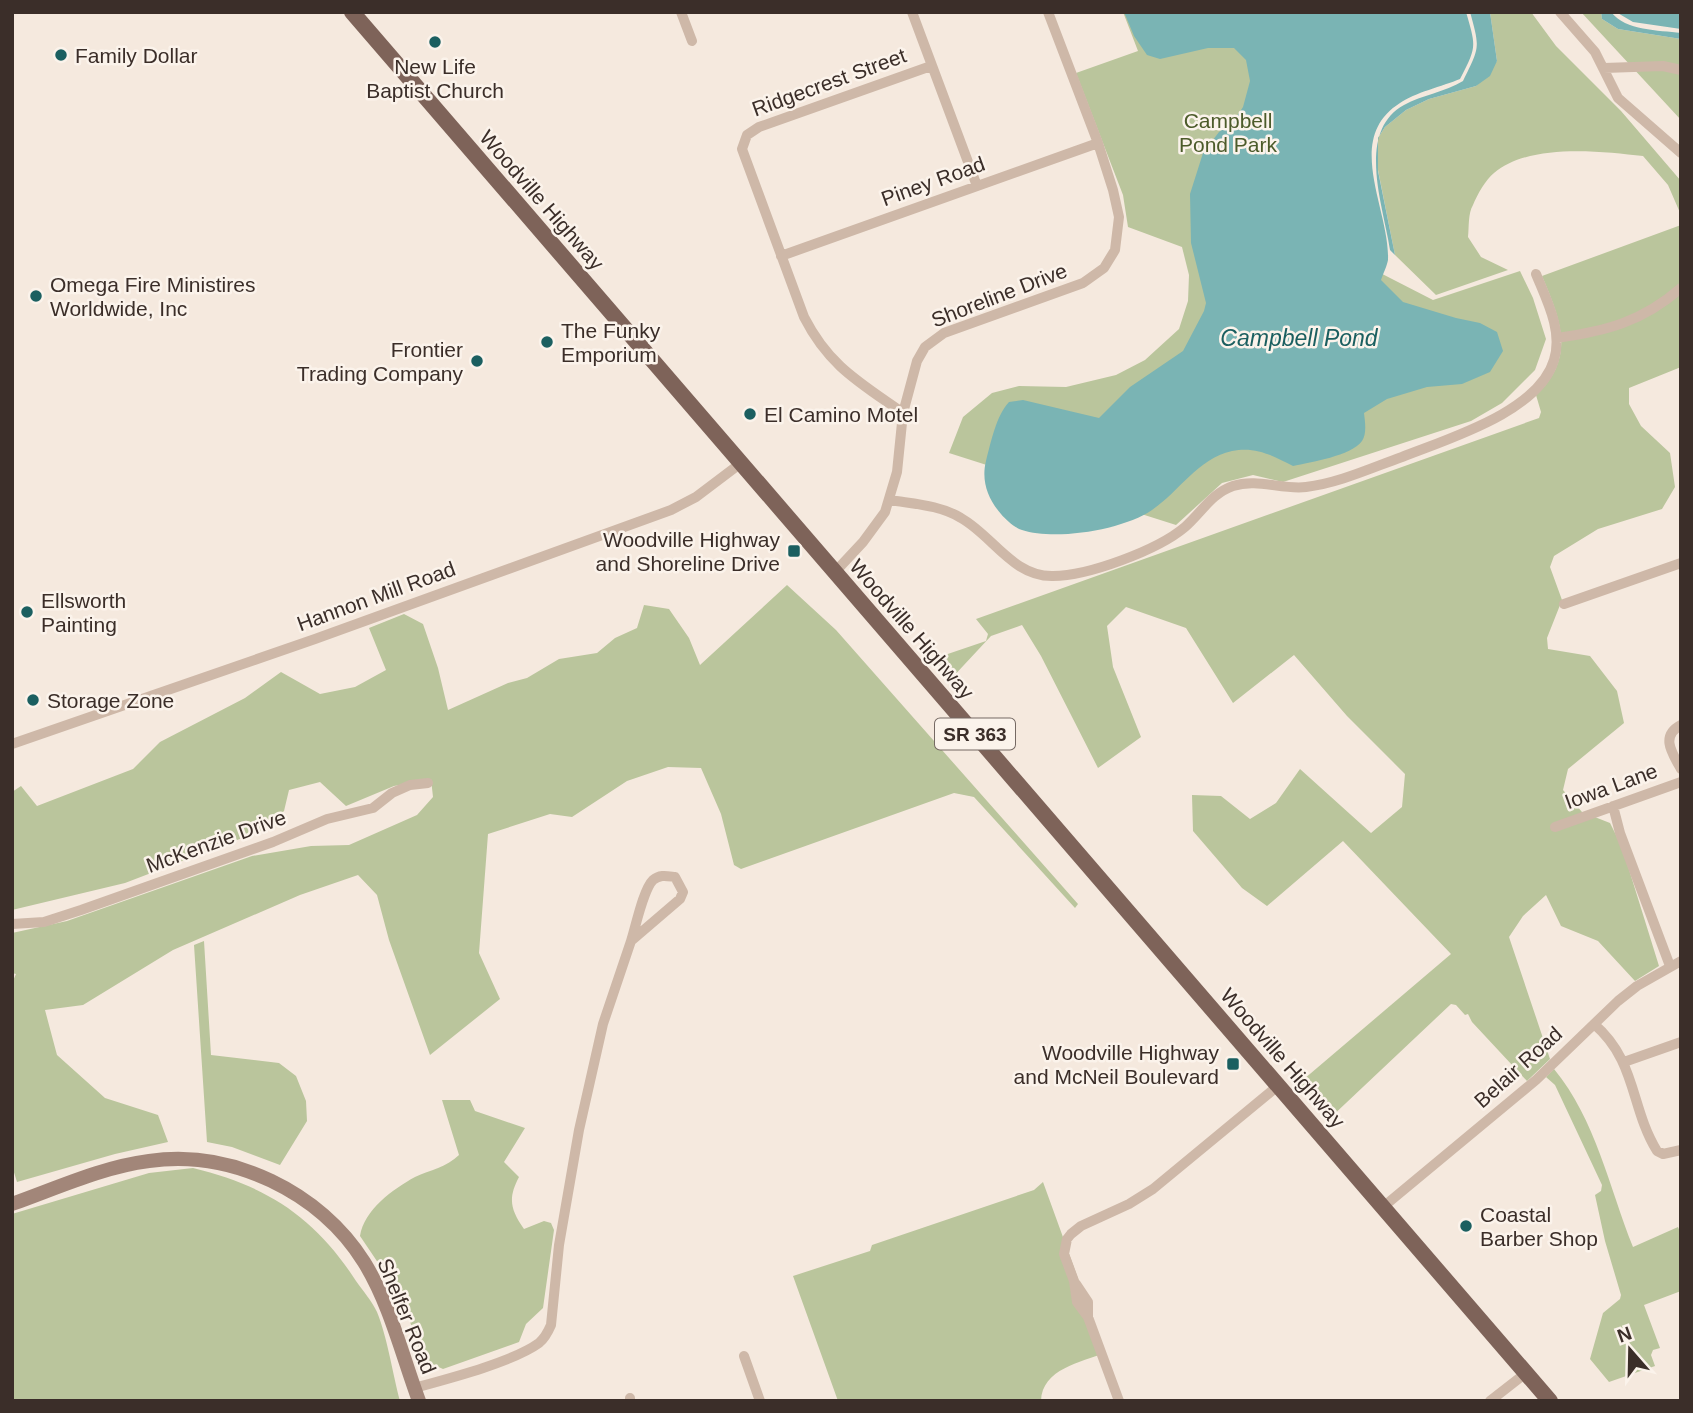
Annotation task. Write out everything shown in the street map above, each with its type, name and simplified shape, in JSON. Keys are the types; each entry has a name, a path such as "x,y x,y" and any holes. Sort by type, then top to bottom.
{"main road":[{"name":"Woodville Highway","path":"352,12 1550,1401"}],"street":[{"path":"681,12 691,41"},
{"path":"912,12 977,186"},
{"name":"Shoreline Drive","path":"835,572 877,525 890,500 897,472 903,413 917,361 930,342 944,333 1083,283 1110,259 1118,237 1119,217 1098,143 1048,12"},
{"path":"1560,12 1588,42 1618,98 1681,153"},
{"name":"Ridgecrest Street","path":"780,256 745,162 742,149 744,139 750,131 931,66"},
{"path":"1604,68 1663,66 1681,70"},
{"name":"Piney Road","path":"780,256 1098,143"},
{"path":"780,256 804,317 821,347 845,371 903,413"},
{"path":"890,500 935,507 959,516 974,526 1014,563 1032,573 1049,576 1072,575 1156,546 1186,526 1224,489 1236,484 1265,484 1287,488 1322,484 1369,469 1491,420 1529,395 1547,377 1555,358 1557,338 1551,309 1536,274"},
{"path":"1557,338 1597,333 1644,314 1681,288"},
{"name":"Hannon Mill Road","path":"12,744 316,639 671,510 696,497 741,463"},
{"path":"1564,604 1681,563"},
{"path":"1681,725 1672,730 1668,740 1681,769"},
{"name":"Iowa Lane","path":"1555,827 1681,782"},
{"name":"McKenzie Drive","path":"12,924 44,922 81,910 273,842 327,819 373,808 392,793 410,785 428,783"},
{"path":"1613,807 1620,833 1670,966"},
{"path":"416,1394 528,1349 545,1337 551,1325 559,1245 579,1130 603,1024 649,887 654,879 664,875 675,877 683,892 680,899 631,941"},
{"name":"Belair Road","path":"1383,1207 1536,1080 1637,986 1681,961"},
{"path":"1594,1024 1608,1035 1625,1062 1657,1151 1663,1154 1681,1150"},
{"path":"1625,1062 1681,1042"},
{"path":"1119,1401 1088,1317 1077,1302 1064,1254 1067,1239 1081,1226 1121,1208 1153,1189 1279,1085"},
{"name":"Shelfer Road","path":"12,1204 102,1172 152,1160 205,1161 265,1178 291,1191 321,1212 352,1244 385,1304 416,1394"},
{"path":"744,1356 760,1401"},
{"path":"1490,1401 1526,1373"}],"green space":[{"name":"Campbell Pond","path":"1123,12 1433,12 1347,135 1355,260 1433,300 1520,271 1533,298 1546,339 1535,370 1502,403 1471,421 1283,482 1253,475 1222,483 1176,525 949,453 963,417 992,393 1019,386 1066,387 1116,375 1145,360 1179,329 1188,301 1189,275 1182,247 1128,227 1123,195 1076,73 1138,51"},
{"path":"1490,12 1531,12 1556,46 1621,111 1681,181 1681,215 1668,185 1643,156 1566,151 1526,157 1509,163 1491,176 1477,197 1469,216 1468,237 1481,257 1508,270 1436,295 1395,255 1378,170 1378,138 1385,127 1406,110 1429,99 1476,86 1497,61"},
{"path":"1581,12 1601,12 1602,19 1618,29 1681,39 1681,120"},
{"path":"1681,225 1681,367 1629,388 1629,404 1641,426 1670,453 1675,487 1662,509 1598,529 1554,556 1550,567 1562,600 1547,638 1548,649 1590,656 1617,691 1624,723 1568,769 1563,790 1582,812 1610,823 1622,847 1659,966 1635,981 1598,941 1561,926 1546,895 1523,916 1509,937 1550,1059 1527,1081 1472,1022 1468,1014 1465,1015 1456,1005 1451,1004 1328,1120 1297,1085 1451,954 1343,841 1267,906 1242,888 1193,831 1192,795 1221,796 1250,819 1276,803 1300,769 1371,833 1402,807 1405,774 1347,716 1294,655 1233,703 1186,628 1126,607 1107,626 1113,667 1141,737 1098,768 1041,656 1022,625 991,636 950,680 933,659 986,641 988,634 976,619 1539,418 1541,412 1536,395 1549,381 1556,367 1561,338 1555,308 1542,276"},
{"path":"787,585 836,630 1078,904 1075,908 974,797 954,793 741,869 734,865 721,814 701,768 668,767 627,781 572,817 550,814 488,834 479,953 500,999 430,1055 389,940 377,895 358,875 300,895 173,950 83,1005 45,1010 57,1055 105,1098 158,1115 168,1142 17,1182 12,1166 12,983 16,974 12,973 12,933 67,921 252,856 311,846 349,845 417,815 433,797 431,779 394,786 346,806 320,782 289,790 284,811 263,830 125,883 12,910 12,792 21,786 37,806 133,769 160,742 245,698 281,672 320,694 355,687 386,670 369,628 404,614 423,624 438,668 448,710 508,683 527,678 559,659 597,653 615,638 637,628 644,605 669,609 689,638 700,665"},
{"path":"204,941 211,1055 279,1063 296,1076 306,1101 307,1121 280,1165 232,1147 207,1142 194,945"},
{"path":"1554,1069 1581,1110 1591,1132 1633,1247 1678,1227 1681,1234 1681,1291 1644,1305 1660,1348 1653,1350 1651,1355 1655,1366 1609,1382 1590,1359 1603,1313 1620,1299 1621,1295 1595,1195 1601,1191 1602,1185 1555,1085 1546,1077"},
{"path":"442,1100 470,1100 475,1111 525,1128 504,1162 519,1177 513,1191 513,1209 524,1229 544,1221 551,1223 554,1230 543,1308 526,1324 519,1342 443,1369 423,1360 406,1310 360,1236 373,1209 389,1194 415,1177 444,1165 459,1155"},
{"path":"193,1168 220,1175 266,1195 287,1207 324,1239 377,1312 400,1401 12,1401 12,1214 149,1173"},
{"path":"1043,1182 1105,1353 1055,1374 1043,1390 1041,1401 838,1401 793,1276 870,1251 872,1245 1034,1190"}],"water":[{"name":"Campbell Pond","path":"1124,12 1466,12 1473,46 1470,60 1460,79 1406,99 1383,118 1374,136 1373,176 1387,240 1388,260 1381,280 1403,302 1480,323 1497,332 1503,351 1490,372 1462,384 1427,387 1387,399 1364,413 1364,438 1349,451 1293,466 1257,451 1232,451 1199,468 1162,502 1139,517 1088,532 1036,533 1019,529 1008,521 989,496 984,476 986,461 1001,414 1009,402 1023,400 1099,418 1130,387 1183,351 1206,303 1191,243 1190,194 1203,153 1243,107 1250,81 1246,60 1234,48 1208,48 1160,59 1147,55 1134,36"},
{"path":"1470,12 1490,12 1497,61 1490,76 1476,86 1429,99 1406,110 1385,127 1380,135 1389,117 1404,105 1463,81 1477,47"},
{"path":"1601,12 1611,12 1625,23 1634,26 1681,33 1681,39 1618,29 1602,19"},
{"path":"1616,12 1681,12 1681,29 1633,22"},
{"path":"1378,144 1378,171 1395,255 1390,250 1379,193 1376,172"}],"place":[{"name":"New Life Baptist Church","path":"435,42"},
{"name":"Family Dollar","path":"61,55"},
{"name":"Omega Fire Ministires Worldwide, Inc","path":"36,296"},
{"name":"The Funky Emporium","path":"547,342"},
{"name":"Frontier Trading Company","path":"477,361"},
{"name":"El Camino Motel","path":"750,414"},
{"name":"Woodville Highway and Shoreline Drive","path":"794,551"},
{"name":"Ellsworth Painting","path":"27,612"},
{"name":"Storage Zone","path":"33,700"},
{"name":"Woodville Highway and McNeil Boulevard","path":"1233,1064"},
{"name":"Coastal Barber Shop","path":"1466,1226"}],"park label":[{"name":"Campbell Pond Park","path":"1228,132"}]}
